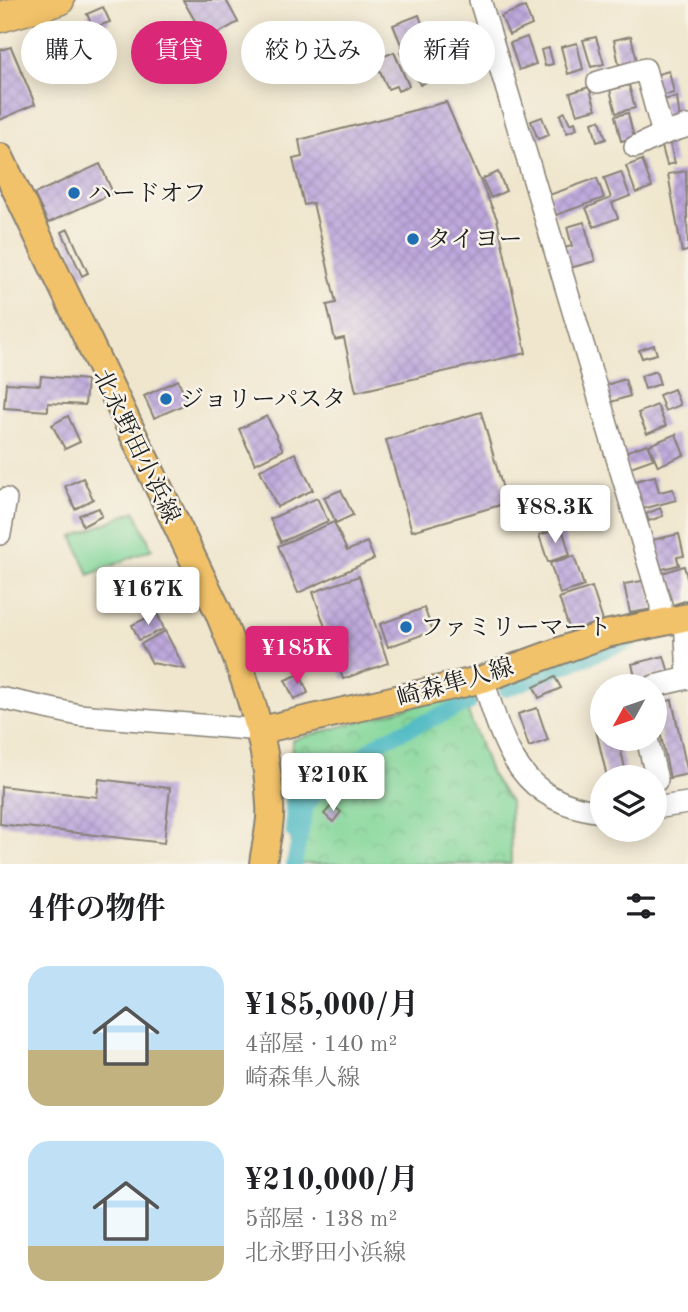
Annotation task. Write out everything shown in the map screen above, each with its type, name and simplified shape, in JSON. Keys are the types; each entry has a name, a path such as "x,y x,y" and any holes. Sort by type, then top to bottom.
{"highway":[{"path":"0,17 59,0"}],"main road":[{"name":"北永野田小浜線","path":"0,157 218,611 246,678 261,730 271,807 263,864"},
{"name":"崎森隼人線","path":"261,730 483,679 606,634 678,619"}],"street":[{"path":"480,0 661,605 678,619 688,678 667,684"},
{"path":"598,82 645,69 663,134"},
{"path":"635,147 688,126"},
{"path":"0,534 6,499"},
{"path":"483,679 502,740 521,772 538,790 566,806 590,811"},
{"path":"0,698 79,715 261,730"},
{"path":"667,806 688,803"}],"green space":[{"path":"135,511 152,549 89,575 73,537"},
{"path":"461,693 491,774 510,802 511,864 291,864 292,740"}],"building":[{"path":"183,0 226,0 238,22 227,28 227,21 195,21"},
{"path":"103,7 110,21 90,21 87,14"},
{"path":"525,7 532,25 509,35 501,16"},
{"path":"419,15 421,21 403,21"},
{"path":"399,23 399,40 393,25"},
{"path":"631,36 637,61 619,65 614,40"},
{"path":"527,37 536,64 519,70 510,43"},
{"path":"596,37 604,64 591,67 583,40"},
{"path":"577,43 583,69 568,74 561,47"},
{"path":"11,47 21,71 21,84 27,84 35,104 0,120 0,50"},
{"path":"549,48 553,64 545,66 541,50"},
{"path":"394,52 399,63 399,84 409,86 398,91 396,86 388,89 385,82 385,56"},
{"path":"669,71 674,93 656,97 651,76"},
{"path":"629,85 635,108 616,113 610,90"},
{"path":"589,87 596,109 577,114 570,93"},
{"path":"677,97 680,120 666,122 662,100"},
{"path":"446,102 497,219 526,353 356,392 344,338 335,340 327,305 336,303 313,203 304,205 293,159 302,157 299,140"},
{"path":"565,112 570,124 575,122 577,129 567,133 560,115"},
{"path":"628,113 634,138 621,141 615,116"},
{"path":"542,117 549,135 538,139 531,121"},
{"path":"600,120 606,139 597,142 592,122"},
{"path":"669,141 675,163 667,165 661,143"},
{"path":"642,160 652,187 636,193 626,166"},
{"name":"ハードオフ","path":"100,164 113,193 48,223 34,194"},
{"path":"686,171 688,251 682,252 668,174"},
{"path":"498,172 506,191 491,198 482,179"},
{"path":"621,172 630,196 612,203 618,218 594,227 586,208 611,198 604,178"},
{"path":"597,178 604,198 556,215 549,195"},
{"path":"584,222 595,261 570,268 564,248 572,246 567,227"},
{"path":"68,229 88,273 82,276 62,232"},
{"path":"654,345 657,354 642,358 639,350"},
{"path":"656,371 660,384 645,389 641,376"},
{"path":"41,376 87,380 85,405 48,403 48,411 4,408 6,383 40,385"},
{"path":"625,379 630,396 608,403 603,386"},
{"name":"ジョリーパスタ","path":"178,380 188,403 154,418 144,396"},
{"path":"674,389 680,405 665,411 659,395"},
{"path":"657,405 666,426 647,434 638,413"},
{"path":"481,412 507,503 412,531 386,440"},
{"path":"68,416 80,442 65,449 52,425"},
{"path":"267,416 283,450 255,464 239,429"},
{"path":"676,434 684,455 658,466 649,445"},
{"path":"647,444 653,459 628,468 622,453"},
{"path":"295,453 313,490 277,507 260,470"},
{"path":"655,476 659,492 673,489 676,500 639,510 631,482"},
{"path":"83,478 93,499 75,509 65,486"},
{"path":"341,490 353,515 336,523 324,497"},
{"path":"317,498 328,521 281,542 270,519"},
{"path":"99,508 102,516 83,526 79,515"},
{"path":"660,508 663,516 649,521 646,514"},
{"path":"334,522 347,551 367,542 374,559 298,593 278,546"},
{"path":"562,528 570,555 548,562 539,535"},
{"path":"679,534 684,556 677,557 679,565 658,570 652,540"},
{"path":"574,556 584,586 560,594 550,563"},
{"path":"684,566 688,581 688,600 666,607 656,575"},
{"path":"359,576 388,663 343,679 313,592"},
{"path":"648,580 653,609 630,613 624,584"},
{"path":"147,586 153,598 172,588 176,596 145,612 135,592"},
{"path":"592,587 603,621 570,631 559,598"},
{"name":"ファミリーマート","path":"424,608 433,631 388,647 380,624"},
{"path":"157,613 164,629 139,640 132,625"},
{"path":"165,631 185,669 152,663 141,644"},
{"path":"664,656 669,673 634,674 632,664"},
{"path":"300,674 308,693 294,699 285,680"},
{"path":"555,677 561,688 539,698 534,687"},
{"path":"672,700 688,774 670,778 664,751 667,751 667,701"},
{"path":"537,708 548,740 529,747 518,714"},
{"path":"601,751 621,751 624,765 604,765"},
{"path":"99,779 170,788 164,843 0,824 1,786 97,797"},
{"path":"332,805 341,812 333,822 324,814"}],"waterway":[{"path":"506,689 631,640"},
{"path":"294,864 306,806 314,794 383,740 469,703"},
{"path":"293,796 293,831"}],"place":[{"name":"ハードオフ","path":"74,193"},
{"name":"タイヨー","path":"413,239"},
{"name":"ジョリーパスタ","path":"166,399"},
{"name":"ファミリーマート","path":"406,627"}]}
